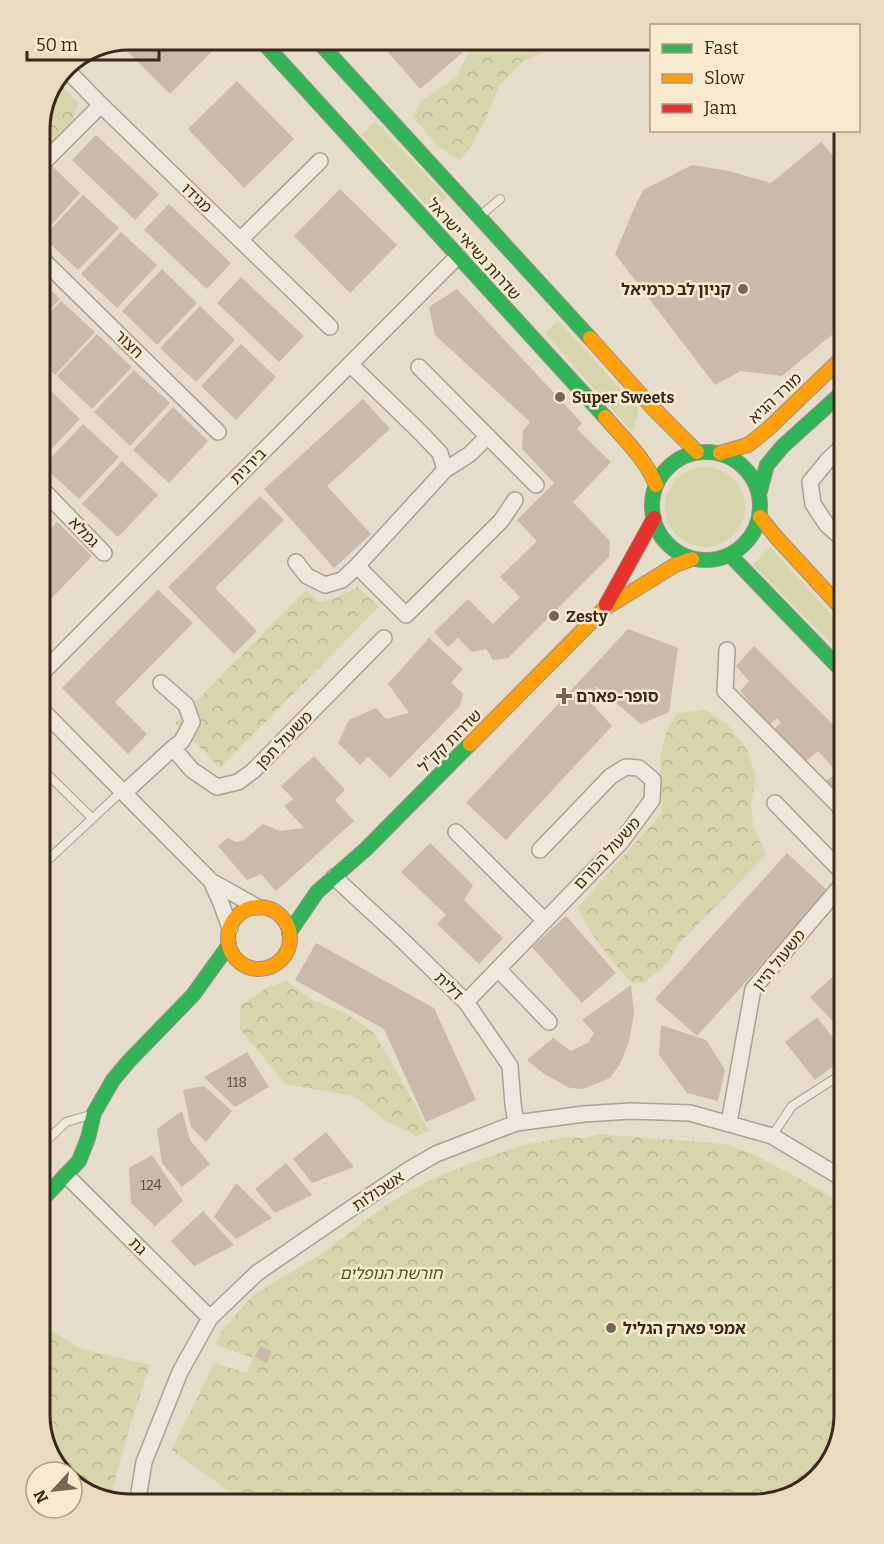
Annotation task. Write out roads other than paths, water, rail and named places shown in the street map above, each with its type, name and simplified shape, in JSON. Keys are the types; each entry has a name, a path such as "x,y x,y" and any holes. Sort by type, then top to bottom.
{"main road":[{"name":"שדרות נשיאי ישראל","path":"270,50 634,449 650,470 656,485"},
{"name":"שדרות נשיאי ישראל","path":"326,50 651,406 697,452"},
{"name":"מורד הגיא","path":"720,453 748,445 768,429 834,366"},
{"path":"759,494 767,465 783,446 834,400"},
{"path":"697,452 720,453 741,464 756,483 761,506 760,517 756,529 741,549 718,559 705,561 692,559 680,554 659,533 652,501 656,485 663,473 684,456 697,452"},
{"path":"760,517 834,600"},
{"path":"604,609 654,518"},
{"path":"730,555 834,663"},
{"path":"604,609 675,565 692,559"},
{"name":"שדרות קק\"ל","path":"317,892 366,849 604,609"},
{"path":"262,908 275,911 281,916 286,922 290,939 284,956 277,963 259,969 241,963 234,956 229,945 230,928 238,914 245,910 294,901 317,892"},
{"path":"289,933 317,892"},
{"path":"50,1192 79,1161 94,1113 113,1080 193,995 229,945"},
{"path":"193,995 250,967"}],"street":[{"name":"מגידו","path":"71,74 330,327"},
{"path":"50,156 101,105"},
{"path":"240,240 320,161"},
{"name":"בירנית","path":"50,665 458,256"},
{"name":"חצור","path":"50,267 218,432"},
{"path":"350,364 440,453 445,470"},
{"path":"419,367 536,485"},
{"path":"296,562 307,576 325,585 342,580 445,470 470,454 488,436"},
{"path":"834,454 810,482 813,504 834,531"},
{"name":"גמלא","path":"50,497 104,553"},
{"path":"357,566 406,615 501,521 516,500"},
{"name":"משעול תפן","path":"173,748 192,770 217,787 238,782 253,771 384,638"},
{"path":"727,650 725,692 834,801"},
{"path":"123,792 182,741 192,722 186,705 161,683"},
{"path":"50,718 211,880 262,908"},
{"name":"משעול הכורם","path":"466,1002 621,842 652,800 653,780 639,768 626,767 611,776 540,850"},
{"path":"775,803 834,864"},
{"path":"456,832 545,921"},
{"name":"דלית","path":"334,877 466,1002 510,1066 516,1123"},
{"path":"211,880 230,928"},
{"name":"משעול היין","path":"729,1123 753,989 834,894"},
{"path":"498,969 549,1022"},
{"name":"אשכולות","path":"139,1494 144,1462 180,1372 210,1318 257,1273 436,1154 516,1123 584,1114 631,1111 690,1113 772,1136 834,1173"},
{"name":"גת","path":"66,1175 210,1318"}],"lane":[{"path":"479,216 500,199"},
{"path":"50,777 92,818"},
{"path":"50,858 123,792"},
{"path":"772,1136 792,1106 834,1079"},
{"path":"50,1137 66,1122 94,1113"}],"place":[{"name":"קניון לב כרמיאל","path":"743,289"},
{"name":"Super Sweets","path":"560,397"},
{"name":"Zesty","path":"554,616"},
{"name":"סופר-פארם","path":"564,696"},
{"name":"אמפי פארק הגליל","path":"611,1328"}],"park label":[{"name":"חורשת הנופלים","path":"391,1273"}]}
